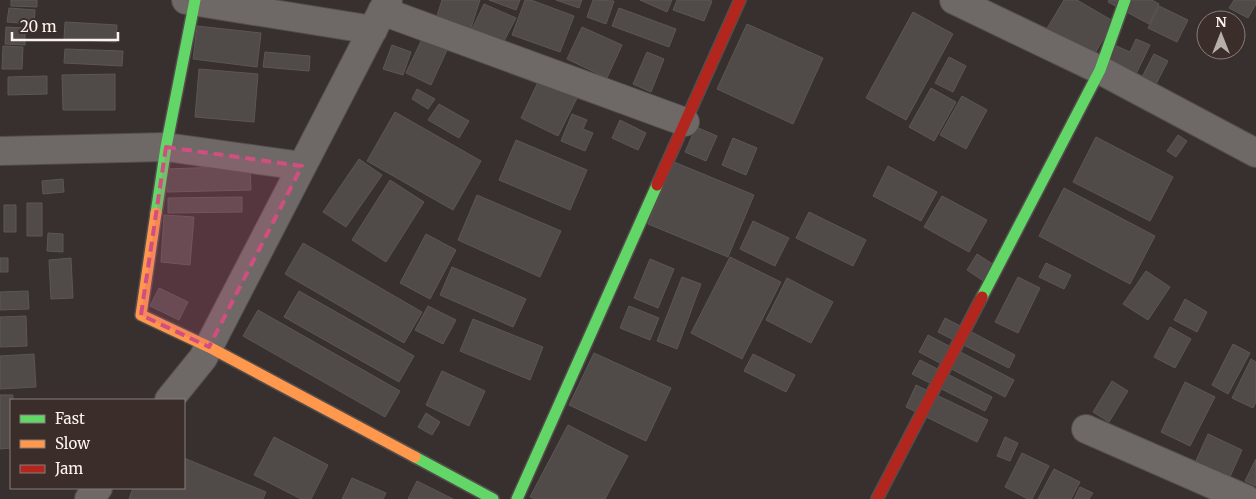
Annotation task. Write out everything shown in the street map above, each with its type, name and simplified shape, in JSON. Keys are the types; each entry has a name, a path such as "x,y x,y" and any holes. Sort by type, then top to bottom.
{"street":[{"path":"493,499 210,347 141,315 166,147 191,0 381,14 685,122"},
{"path":"517,499 740,0"},
{"path":"954,0 1100,70 1256,153"},
{"path":"877,499 1100,70 1125,0"},
{"path":"170,399 210,347 381,14"},
{"path":"0,151 166,147 302,166"},
{"path":"1086,429 1246,499"},
{"path":"89,499 97,489"}],"highlighted area":[{"path":"166,147 302,166 209,347 141,315"}],"building":[{"path":"11,0 37,0 37,7 11,6"},
{"path":"442,0 480,0 471,28 436,19"},
{"path":"489,0 520,0 516,10"},
{"path":"525,0 531,0 574,16 560,52 512,35"},
{"path":"556,0 582,0 579,8"},
{"path":"593,0 614,1 606,24 587,17"},
{"path":"640,0 672,0 667,12"},
{"path":"677,0 712,1 704,21 673,10"},
{"path":"1064,0 1077,0 1113,21 1093,57 1046,30"},
{"path":"1109,0 1152,0 1159,4 1149,24 1108,2"},
{"path":"1234,0 1256,0 1256,4 1248,18 1246,17 1246,10 1233,10 1229,8"},
{"path":"484,4 516,18 503,43 472,29"},
{"path":"1159,6 1188,20 1177,42 1148,28"},
{"path":"9,8 35,10 34,24 7,22"},
{"path":"619,8 676,29 669,47 612,26"},
{"path":"913,12 953,34 906,120 866,98"},
{"path":"65,22 117,25 116,42 64,39"},
{"path":"747,24 823,58 793,124 717,89"},
{"path":"197,26 261,33 257,67 193,59"},
{"path":"6,27 25,28 25,45 5,44"},
{"path":"582,27 622,45 607,78 567,59"},
{"path":"423,37 448,48 431,85 406,73"},
{"path":"1136,39 1150,45 1135,76 1103,62 1112,44 1130,52"},
{"path":"392,45 411,52 403,75 383,69"},
{"path":"3,46 23,47 22,69 2,69"},
{"path":"65,49 123,51 122,66 64,63"},
{"path":"265,52 310,56 309,71 263,67"},
{"path":"647,52 664,59 651,92 633,84"},
{"path":"1154,54 1168,61 1155,86 1141,79"},
{"path":"949,57 966,66 953,92 935,83"},
{"path":"199,69 258,74 254,122 195,117"},
{"path":"115,74 115,110 63,110 62,75"},
{"path":"47,76 47,94 8,95 8,77"},
{"path":"539,80 577,98 558,136 521,118"},
{"path":"931,88 956,102 934,141 909,127"},
{"path":"417,89 435,99 428,109 412,99"},
{"path":"962,96 987,110 966,149 940,135"},
{"path":"439,104 469,121 459,138 428,120"},
{"path":"395,112 481,161 453,210 367,161"},
{"path":"572,114 587,120 583,129 593,133 585,151 561,141"},
{"path":"620,120 646,133 638,150 612,138"},
{"path":"696,127 717,136 706,161 685,152"},
{"path":"1178,135 1187,141 1176,157 1167,151"},
{"path":"1096,137 1173,177 1150,221 1073,182"},
{"path":"733,138 757,148 746,175 722,165"},
{"path":"516,140 587,170 570,210 499,180"},
{"path":"359,159 382,175 346,227 323,212"},
{"path":"674,162 754,195 728,257 648,224"},
{"path":"250,166 251,190 167,192 166,169"},
{"path":"888,166 937,192 921,221 873,196"},
{"path":"63,179 64,192 43,194 42,181"},
{"path":"390,180 424,202 386,262 352,240"},
{"path":"1064,188 1155,236 1130,284 1039,236"},
{"path":"477,195 561,231 540,277 458,240"},
{"path":"942,196 987,220 969,252 924,227"},
{"path":"242,197 242,212 168,213 168,198"},
{"path":"27,203 42,203 42,236 27,236"},
{"path":"4,205 16,205 16,232 4,232"},
{"path":"809,212 866,240 853,266 796,238"},
{"path":"164,215 194,217 190,265 161,262"},
{"path":"753,221 789,238 775,266 740,249"},
{"path":"48,233 63,234 63,252 47,251"},
{"path":"426,234 456,250 430,299 400,283"},
{"path":"303,243 422,312 404,343 285,274"},
{"path":"977,254 999,268 988,284 967,270"},
{"path":"730,257 781,282 742,359 691,333"},
{"path":"0,258 8,258 8,272 0,272"},
{"path":"71,258 73,298 51,299 49,260"},
{"path":"650,259 674,269 658,308 634,298"},
{"path":"1046,263 1071,275 1064,289 1039,277"},
{"path":"452,267 526,299 513,327 440,295"},
{"path":"1146,271 1170,287 1148,320 1123,304"},
{"path":"682,277 701,284 677,349 657,341"},
{"path":"1018,277 1040,288 1018,333 995,322"},
{"path":"787,278 833,302 811,343 766,320"},
{"path":"159,288 188,302 179,320 150,306"},
{"path":"28,291 29,309 0,310 0,292"},
{"path":"299,291 414,356 399,382 284,317"},
{"path":"1185,299 1207,312 1197,332 1174,320"},
{"path":"428,306 456,320 443,344 415,330"},
{"path":"629,306 659,318 650,340 620,328"},
{"path":"258,310 400,391 385,417 243,336"},
{"path":"26,316 27,346 0,347 0,317"},
{"path":"945,318 1015,355 1009,368 938,332"},
{"path":"473,319 543,347 530,380 460,351"},
{"path":"1170,327 1191,339 1175,368 1154,357"},
{"path":"928,335 1014,380 1005,397 919,352"},
{"path":"1233,344 1250,353 1228,394 1212,385"},
{"path":"594,353 671,388 646,441 569,405"},
{"path":"34,354 36,387 0,389 0,356"},
{"path":"753,354 795,375 786,392 744,371"},
{"path":"1251,359 1256,362 1256,402 1253,408 1232,398"},
{"path":"920,360 992,397 985,411 912,374"},
{"path":"442,371 485,391 469,426 426,405"},
{"path":"1112,381 1128,391 1109,422 1093,412"},
{"path":"1185,382 1215,397 1190,446 1161,432"},
{"path":"916,385 988,420 977,442 906,407"},
{"path":"0,395 13,395 13,399 10,399 10,448 0,449"},
{"path":"426,413 440,422 432,435 418,427"},
{"path":"568,425 628,456 605,499 535,499 530,497"},
{"path":"1208,434 1242,450 1229,479 1195,463"},
{"path":"274,437 328,465 311,499 301,499 254,475"},
{"path":"1005,437 1018,443 1010,461 997,456"},
{"path":"1022,453 1049,466 1032,499 1028,499 1005,487"},
{"path":"185,458 266,492 263,499 129,499 133,489 185,489"},
{"path":"1256,459 1256,486 1245,481"},
{"path":"1054,469 1080,482 1071,499 1038,499"},
{"path":"352,478 386,493 383,499 342,499"},
{"path":"417,481 453,499 408,499"},
{"path":"1080,487 1093,493 1089,499 1074,499"}],"traffic: fast":[{"path":"156,213 166,147 195,0"},
{"path":"982,297 1100,70 1125,0"},
{"path":"517,499 657,185"},
{"path":"415,457 493,499"}],"traffic: slow":[{"path":"156,213 141,315 209,347 415,457"}],"traffic: jam":[{"path":"657,185 740,0"},
{"path":"877,499 982,297"}]}
